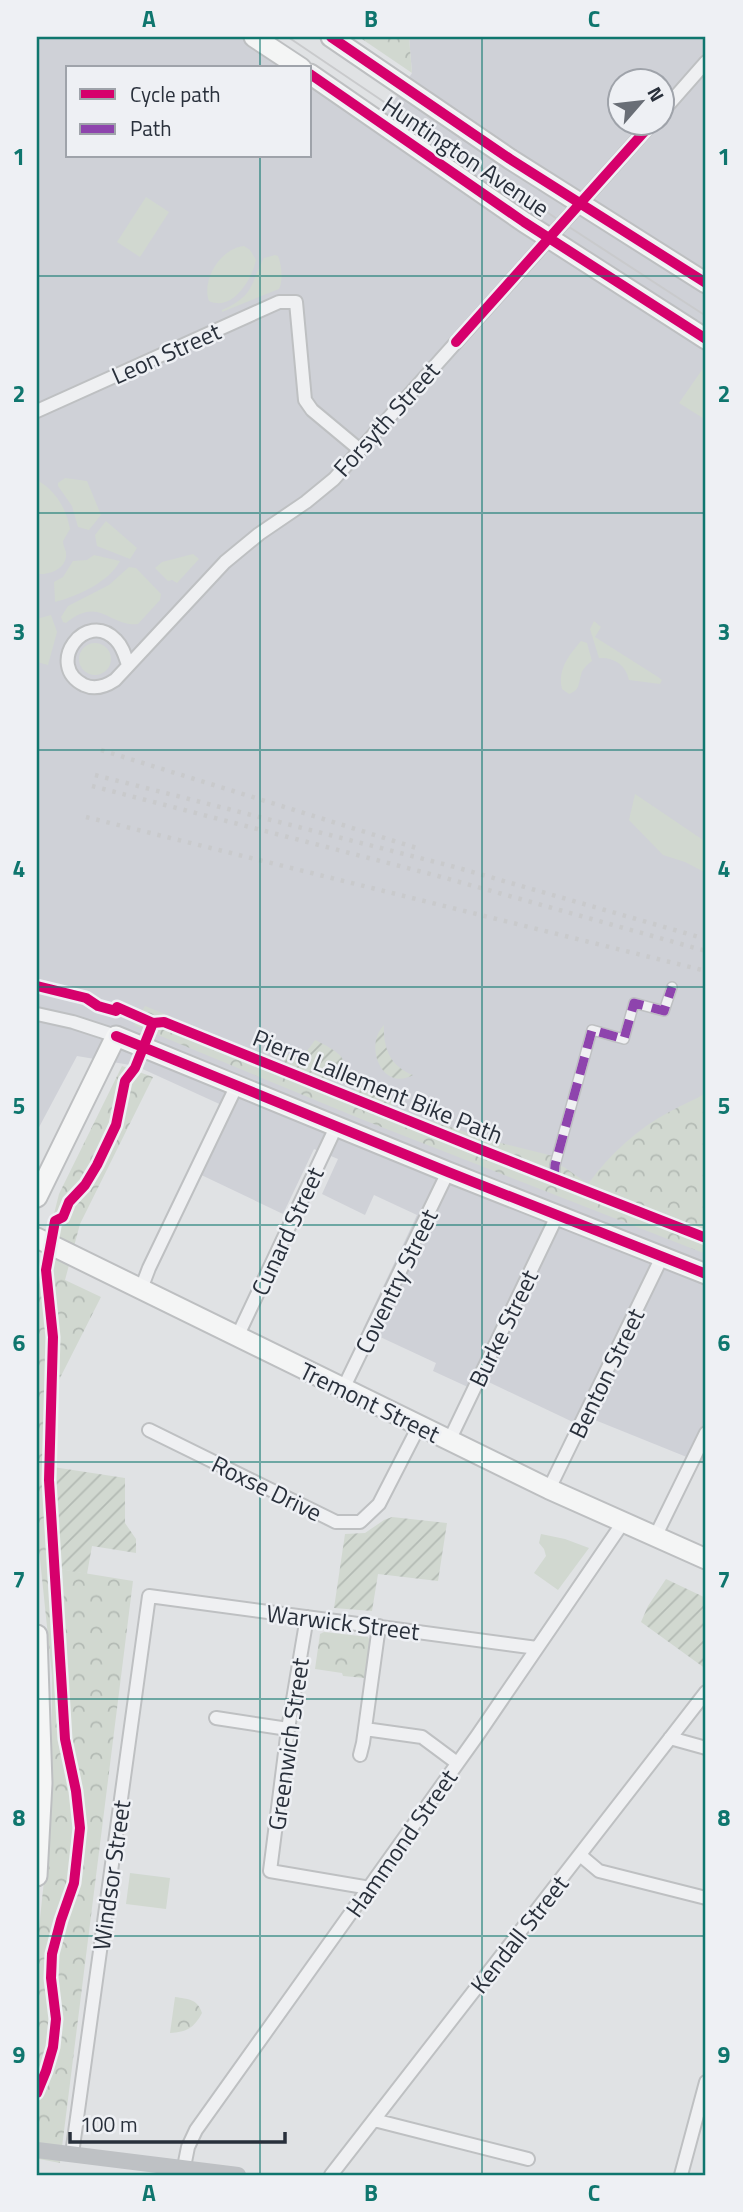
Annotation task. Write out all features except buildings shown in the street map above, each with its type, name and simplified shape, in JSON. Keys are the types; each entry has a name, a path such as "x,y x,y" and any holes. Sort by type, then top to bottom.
{"main road":[{"path":"254,37 298,66"},
{"name":"Huntington Avenue","path":"331,37 509,159 706,283"},
{"name":"Huntington Avenue","path":"312,75 550,239 706,339"},
{"path":"37,1197 116,1036 236,1087 706,1274"},
{"name":"Tremont Street","path":"37,1238 549,1489 706,1559"},
{"path":"37,1635 42,1783 37,1876"},
{"path":"37,2150 146,2169 184,2167 238,2175"}],"street":[{"path":"676,99 704,70"},
{"name":"Forsyth Street","path":"128,665 117,641 102,632 89,632 78,637 71,646 68,657 69,667 83,684 95,687 110,684 128,665 225,562 334,478 641,136"},
{"name":"Leon Street","path":"37,411 279,302 296,302 305,400 312,410 360,450"},
{"path":"554,1179 555,1165 592,1030 624,1039 634,1003 664,1012 672,987"},
{"path":"37,1014 73,1021 116,1036"},
{"path":"141,1289 236,1087"},
{"name":"Cunard Street","path":"238,1335 336,1127"},
{"name":"Coventry Street","path":"344,1389 448,1172"},
{"name":"Burke Street","path":"449,1441 556,1216"},
{"name":"Benton Street","path":"549,1489 662,1257"},
{"name":"Roxse Drive","path":"149,1430 336,1522 360,1522 379,1504 419,1426"},
{"path":"656,1535 706,1433"},
{"name":"Hammond Street","path":"184,2167 188,2147 196,2130 370,1888 624,1521"},
{"name":"Warwick Street","path":"149,1596 537,1648"},
{"name":"Windsor Street","path":"72,2154 149,1596"},
{"name":"Greenwich Street","path":"307,1617 288,1729 270,1871 370,1888"},
{"path":"360,1755 379,1626"},
{"name":"Kendall Street","path":"331,2175 706,1692"},
{"path":"216,1718 288,1729"},
{"path":"365,1729 422,1737 457,1763"},
{"path":"670,1738 706,1748"},
{"path":"580,1855 599,1871 706,1898"},
{"path":"681,2175 706,2082"},
{"path":"374,2120 528,2159"}],"shaded area":[{"path":"37,37 254,37 298,66 66,66 66,158 312,158 312,75 380,122 412,73 409,37 706,37 704,1464 580,1414 575,1423 476,1376 470,1388 433,1371 436,1363 363,1329 417,1215 374,1195 365,1215 322,1194 338,1159 314,1149 283,1214 195,1172 226,1107 136,1066 77,1056 37,1131"}],"green space":[{"path":"359,37 409,37 412,73"},
{"path":"146,197 169,212 140,257 117,242"},
{"path":"244,246 256,260 245,285 233,298 225,302 209,301 208,284 215,266 228,252"},
{"path":"278,256 281,268 279,289 222,312 246,294 264,258"},
{"path":"706,364 706,420 679,403"},
{"path":"65,478 87,481 101,515 89,530 78,527 72,506 58,486"},
{"path":"37,480 50,489 59,501 70,529 63,541 66,552 64,563 57,570 42,574 37,574"},
{"path":"106,521 137,548 130,559 97,546 95,535"},
{"path":"193,554 199,559 177,583 168,581 155,568 162,562"},
{"path":"94,555 120,561 101,582 55,602 54,582 63,577 73,561 87,560"},
{"path":"129,567 136,568 161,594 160,600 138,624 128,624 96,612 78,615 66,623 63,622 61,617 68,606 109,585"},
{"path":"51,615 57,632 48,665 37,662 37,619"},
{"path":"594,621 601,627 595,637 658,677 662,680 660,684 629,680 618,663 599,658 590,629"},
{"path":"581,641 587,643 592,661 582,671 577,689 569,694 562,689 561,675 568,657"},
{"path":"95,643 106,648 111,659 106,670 95,675 84,670 79,659 84,648"},
{"path":"635,794 706,842 706,873 663,855 629,820"},
{"path":"145,1006 403,1112 497,1142 553,1156 551,1163 564,1167 588,1184 615,1152 636,1134 659,1118 706,1093 706,1254 361,1119 134,1025"},
{"path":"384,1025 387,1049 393,1061 413,1075 402,1079 393,1077 379,1065 375,1044"},
{"path":"315,1040 335,1051 344,1061 341,1072 334,1079 317,1078 299,1071 283,1060 272,1047 296,1056 305,1052"},
{"path":"122,1066 153,1077 80,1224 65,1280 101,1297 59,1380 53,1467 59,1569 133,1581 60,2163 39,2159 37,2171 37,1947 51,1814 52,1675 37,1530 37,1282 59,1194"},
{"path":"373,1082 390,1098 392,1122 348,1104 356,1089"},
{"path":"53,1467 125,1478 125,1523 136,1539 136,1553 92,1546 87,1574 59,1569"},
{"path":"392,1517 447,1523 438,1581 378,1574 372,1611 334,1608 345,1534 365,1533"},
{"path":"541,1534 589,1548 558,1590 534,1573 546,1556 539,1543"},
{"path":"666,1579 706,1598 706,1669 641,1622"},
{"path":"324,1632 368,1637 370,1641 365,1678 315,1669 320,1634"},
{"path":"130,1873 170,1878 166,1909 126,1904"},
{"path":"175,1997 195,2002 202,2013 189,2028 170,2033"}],"tram line":[{"path":"288,37 706,316"}],"railway":[{"path":"101,750 420,849"},
{"path":"95,775 455,867 706,939"},
{"path":"92,786 438,876 706,951"},
{"path":"86,817 706,971"}],"marked path":[{"path":"554,1179 555,1165 592,1030 624,1039 634,1003 664,1011 672,987"}],"cycle path":[{"path":"331,37 510,159 706,283"},
{"path":"312,75 524,222 706,339"},
{"path":"456,342 640,136"},
{"name":"Pierre Lallement Bike Path","path":"37,986 86,998 98,1006 116,1011 117,1007 153,1023 164,1022 706,1238"},
{"path":"37,2093 53,2047 56,2019 51,1978 52,1954 74,1883 80,1828 76,1791 65,1739 49,1480 53,1337 46,1270 55,1221 63,1217 69,1202 85,1185 97,1165 116,1125 125,1081 135,1068 153,1023"},
{"path":"116,1036 706,1274"}]}
